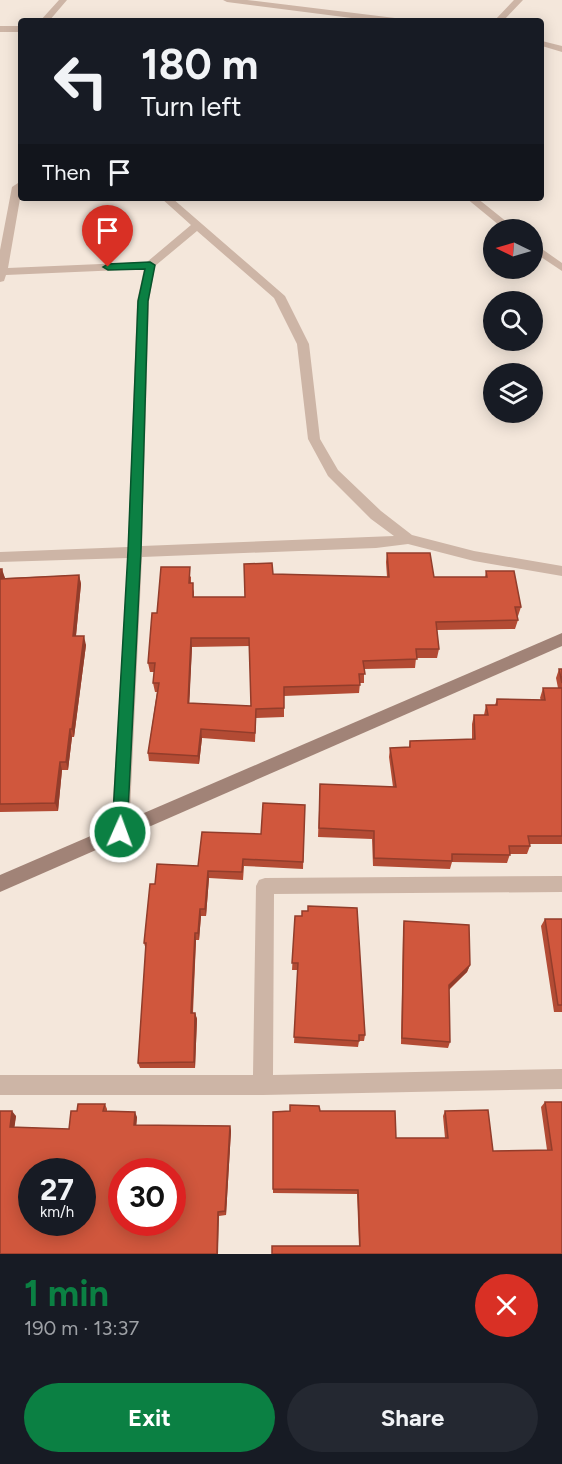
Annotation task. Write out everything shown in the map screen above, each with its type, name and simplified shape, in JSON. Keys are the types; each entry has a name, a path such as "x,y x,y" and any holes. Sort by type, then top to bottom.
{"street":[{"path":"47,18 63,0"},
{"path":"227,0 371,18"},
{"path":"501,18 519,0"},
{"path":"0,29 18,29"},
{"path":"544,44 562,49"},
{"path":"18,186 0,274 150,265 198,225"},
{"path":"170,201 279,296 303,344 314,439 333,473 376,515 408,539"},
{"path":"475,201 498,219"},
{"path":"543,253 562,268"},
{"path":"120,832 135,551 143,301 150,265"},
{"path":"0,557 376,543 408,539 474,556 562,571"},
{"path":"0,884 562,639"},
{"path":"263,1085 265,886 562,885"},
{"path":"0,1085 263,1085 562,1079"}],"building":[{"path":"387,553 430,553 434,577 487,577 486,571 514,571 521,607 515,607 518,620 436,622 439,649 416,649 417,659 363,661 365,674 359,674 360,685 284,687 284,708 256,709 255,733 201,729 198,756 148,753 159,683 153,683 155,663 148,663 152,613 157,613 161,567 190,567 189,583 193,583 193,597 245,597 244,564 272,563 273,574 389,577","holes":["191,638 249,638 251,706 188,703"]},
{"path":"0,569 2,569 1,579 79,575 73,636 84,636 72,729 70,729 66,762 60,762 55,803 0,804"},
{"path":"543,688 562,688 562,836 528,836 530,846 509,846 510,855 452,854 452,861 374,858 374,831 319,828 320,784 396,787 390,748 410,747 410,741 475,739 474,715 488,715 486,705 497,705 497,699 545,700"},
{"path":"263,803 305,805 303,862 243,859 242,872 208,871 205,909 200,909 198,933 195,933 191,1013 195,1013 194,1062 138,1063 146,943 144,943 150,884 155,884 157,864 198,866 202,832 261,834"},
{"path":"308,906 357,908 365,1035 359,1035 359,1041 294,1037 298,963 292,963 295,916 302,916 302,911 308,911"},
{"path":"545,919 562,919 562,1005 558,1005"},
{"path":"404,921 469,925 470,965 449,985 450,1042 402,1038"},
{"path":"545,1102 562,1102 562,1254 272,1254 272,1246 360,1246 358,1190 273,1189 273,1112 290,1111 290,1105 319,1106 320,1111 395,1111 396,1138 448,1138 445,1111 488,1110 493,1151 552,1150"},
{"path":"78,1104 105,1104 103,1111 135,1112 134,1125 230,1126 225,1211 218,1212 217,1254 0,1254 0,1111 12,1111 10,1127 69,1129 71,1111 77,1111"}],"route":[{"path":"108,267 150,265 143,301 135,551 120,832"}]}
